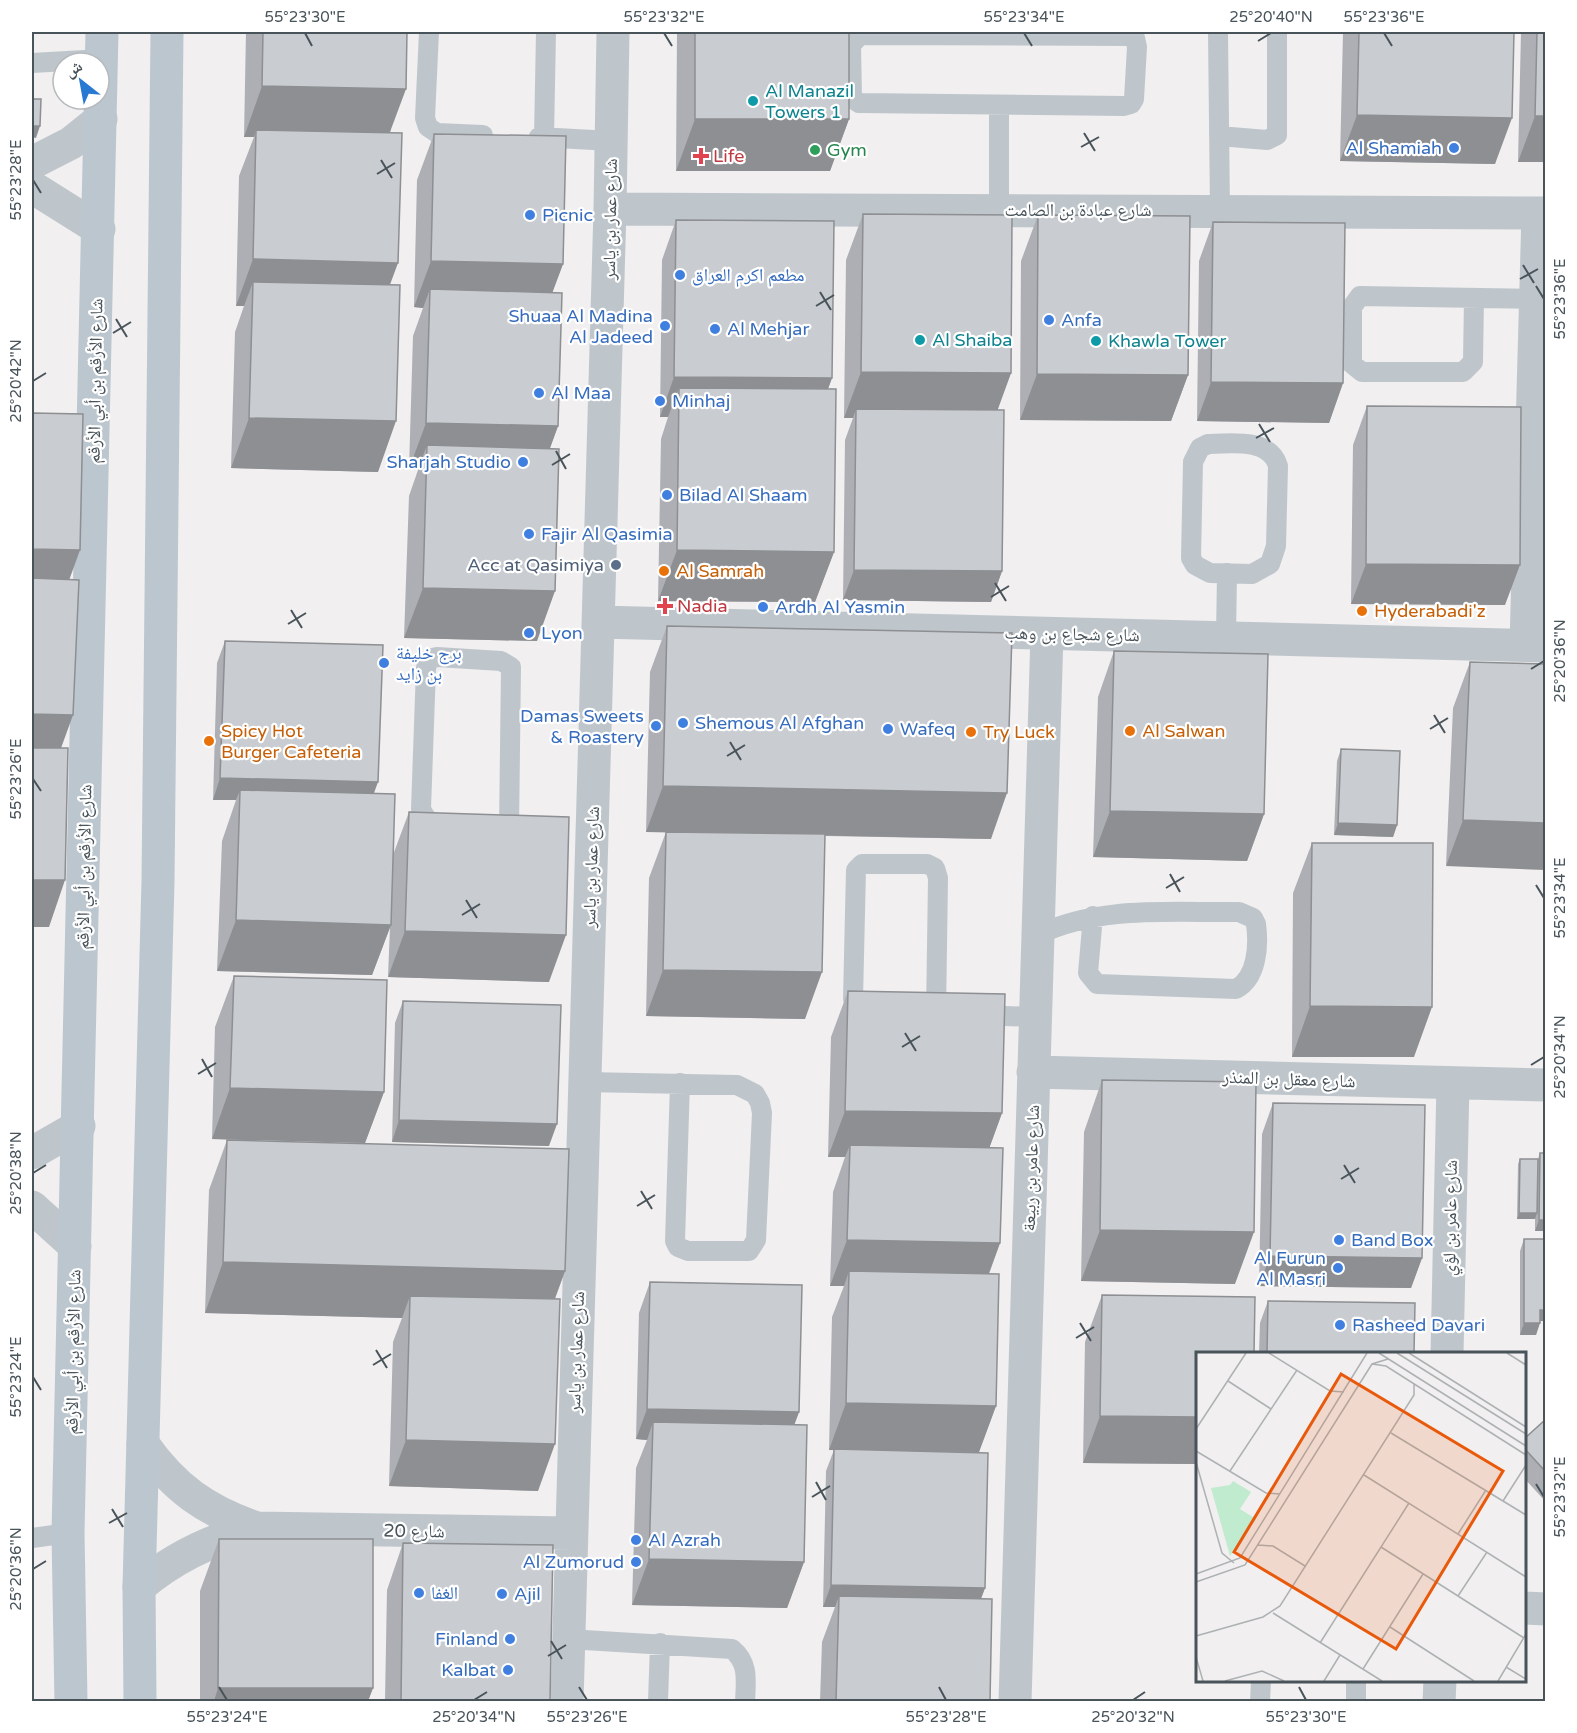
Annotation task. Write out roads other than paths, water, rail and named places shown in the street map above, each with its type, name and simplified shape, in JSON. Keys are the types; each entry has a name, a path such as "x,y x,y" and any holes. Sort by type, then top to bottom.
{"street":[{"path":"140,1701 139,1587 158,881 167,32"},
{"name":"شارع عمار بن ياسر","path":"567,1701 570,1533 585,1082 580,835 598,622 613,32"},
{"name":"شارع الأرقم بن أبي الأرقم","path":"71,1701 68,1533 79,1125 84,429 99,229 102,45"},
{"path":"32,163 71,143 100,119"},
{"path":"32,187 99,229"},
{"name":"شارع عبادة بن الصامت","path":"610,209 1542,213"},
{"path":"1536,645 1535,299 1542,213"},
{"name":"شارع شجاع بن وهب","path":"598,622 1536,645"},
{"name":"شارع عامر بن ربيعة","path":"1015,1701 1047,634"},
{"name":"شارع معقل بن المنذر","path":"1033,1072 1545,1085"},
{"name":"شارع عامر بن لؤي","path":"1447,1352 1453,1083"},
{"path":"32,1153 79,1125"},
{"path":"32,1207 75,1246"},
{"name":"شارع 20","path":"143,1444 163,1471 188,1494 232,1520 257,1528"},
{"name":"شارع 20","path":"139,1587 159,1569 192,1550 232,1534 257,1528 570,1533"},
{"path":"1526,1608 1545,1609"},
{"path":"1439,1701 1440,1682"}],"lane":[{"path":"429,32 425,118 428,128 437,133 496,136"},
{"path":"544,138 546,32"},
{"path":"1218,32 1220,211"},
{"path":"1219,136 1267,140 1277,135 1277,32"},
{"path":"1113,33 1131,36 1137,43 1134,99 1131,104 999,105 855,101 850,94 851,45 856,37 866,34 1113,33"},
{"path":"32,63 102,45"},
{"path":"999,105 999,210"},
{"path":"520,137 611,141"},
{"path":"1474,298 1473,362 1463,372 1362,372 1352,364 1352,307 1360,296 1535,299"},
{"path":"1208,444 1257,445 1270,451 1278,465 1275,555 1270,564 1252,574 1227,573 1202,570 1191,558 1193,462 1200,448 1208,444"},
{"path":"1226,638 1227,573"},
{"path":"465,828 433,825 425,818 421,809 426,668 432,657 501,661 511,667 509,830"},
{"path":"487,829 533,832"},
{"path":"880,1014 863,1013 853,999 855,874 862,864 927,864 935,868 938,878 936,1014"},
{"path":"1038,935 1060,924 1093,916 1247,914 1252,918 1257,932 1253,972 1250,979 1236,988 1097,984 1088,973 1093,916"},
{"path":"913,1014 1035,1017"},
{"path":"585,1082 680,1083 737,1085 755,1094 760,1103 756,1240 749,1251 688,1251 682,1250 675,1241 680,1083"},
{"path":"32,1538 68,1533"},
{"path":"568,1639 732,1649 741,1656 745,1666 745,1701"},
{"path":"658,1701 660,1643"},
{"path":"1260,1701 1261,1682"},
{"path":"1356,1682 1356,1701"}],"place":[{"name":"Al Manazil Towers 1","path":"753,101"},
{"name":"Al Shamiah","path":"1454,148"},
{"name":"Gym","path":"815,150"},
{"name":"Life","path":"701,156"},
{"name":"Picnic","path":"530,215"},
{"name":"مطعم اكرم العراق","path":"680,275"},
{"name":"Anfa","path":"1049,320"},
{"name":"Shuaa Al Madina Al Jadeed","path":"665,326"},
{"name":"Al Mehjar","path":"715,329"},
{"name":"Al Shaiba","path":"920,340"},
{"name":"Khawla Tower","path":"1096,341"},
{"name":"Al Maa","path":"539,393"},
{"name":"Minhaj","path":"660,401"},
{"name":"Sharjah Studio","path":"523,462"},
{"name":"Bilad Al Shaam","path":"667,495"},
{"name":"Fajir Al Qasimia","path":"529,534"},
{"name":"Acc at Qasimiya","path":"616,565"},
{"name":"Al Samrah","path":"664,571"},
{"name":"Nadia","path":"665,606"},
{"name":"Ardh Al Yasmin","path":"763,607"},
{"name":"Hyderabadi'z","path":"1362,611"},
{"name":"Lyon","path":"529,633"},
{"name":"برج خليفة بن زايد","path":"384,663"},
{"name":"Shemous Al Afghan","path":"683,723"},
{"name":"Damas Sweets & Roastery","path":"656,726"},
{"name":"Wafeq","path":"888,729"},
{"name":"Al Salwan","path":"1130,731"},
{"name":"Try Luck","path":"971,732"},
{"name":"Spicy Hot Burger Cafeteria","path":"209,741"},
{"name":"Band Box","path":"1339,1240"},
{"name":"Al Furun Al Masri","path":"1338,1268"},
{"name":"Rasheed Davari","path":"1340,1325"},
{"name":"Al Azrah","path":"636,1540"},
{"name":"Al Zumorud","path":"636,1562"},
{"name":"الغفا","path":"419,1593"},
{"name":"Ajil","path":"502,1594"},
{"name":"Finland","path":"510,1639"},
{"name":"Kalbat","path":"508,1670"}]}
